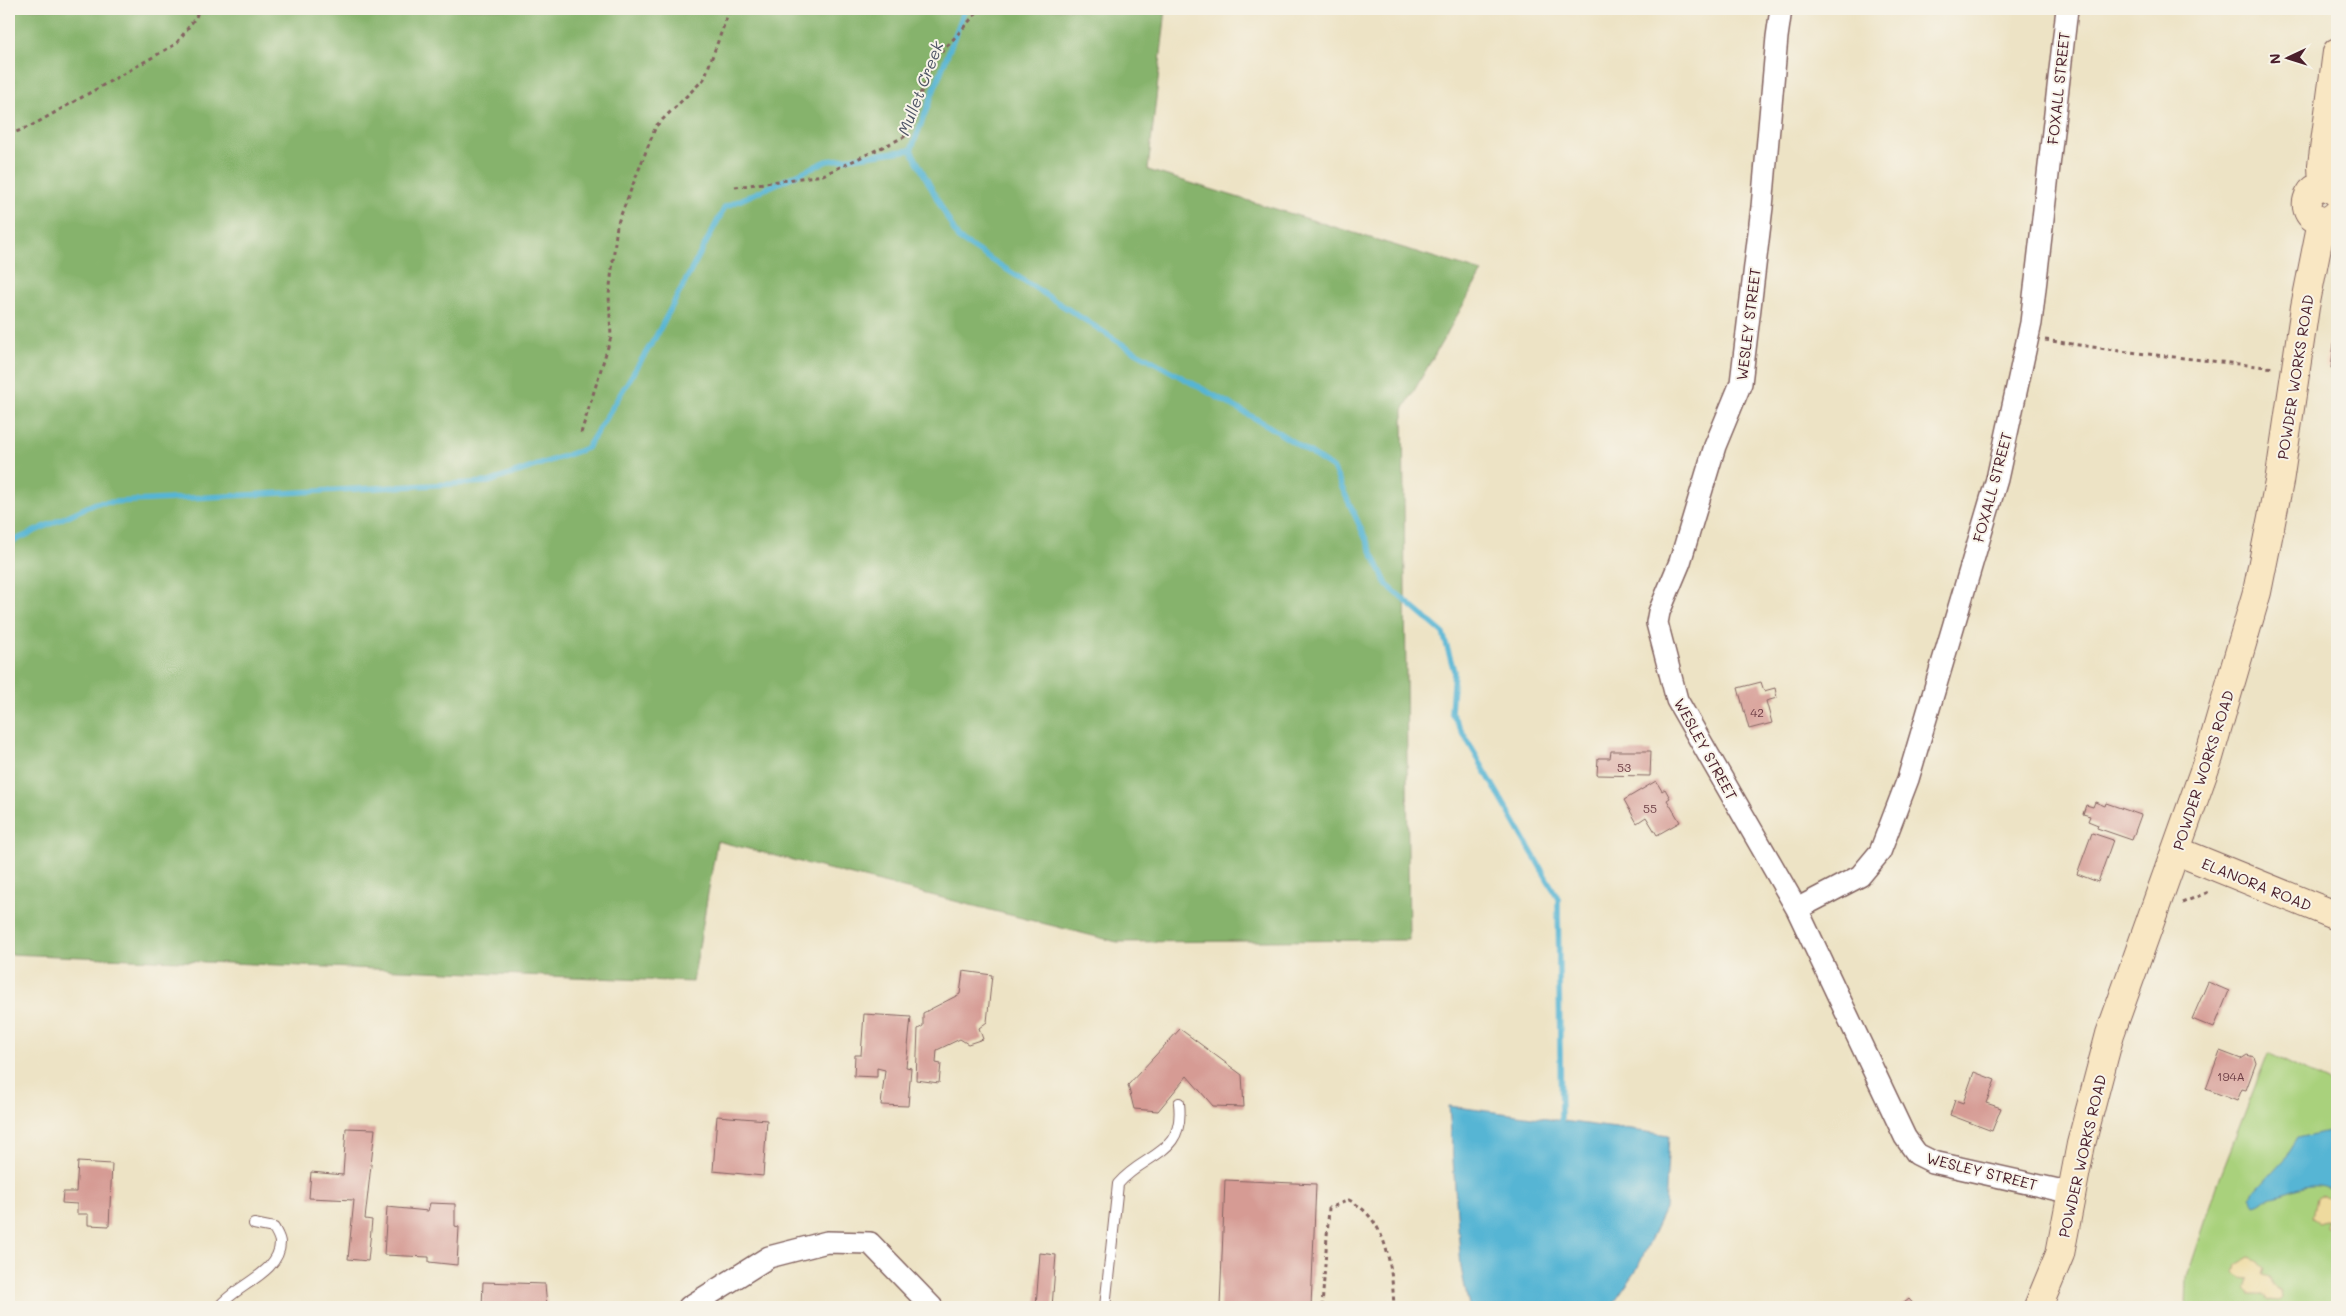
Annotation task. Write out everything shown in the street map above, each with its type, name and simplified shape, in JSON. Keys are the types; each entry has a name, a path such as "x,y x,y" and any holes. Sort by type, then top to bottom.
{"main road":[{"path":"2330,218 2312,216 2306,206 2312,190 2330,189 2322,165 2337,52"},
{"name":"POWDER WORKS ROAD","path":"2038,1307 2047,1290 2060,1254 2082,1144 2110,1034 2177,851 2209,757 2257,592 2279,482 2305,307 2330,218"},
{"name":"ELANORA ROAD","path":"2177,851 2337,916"}],"street":[{"name":"WESLEY STREET","path":"1782,9 1777,37 1762,207 1741,383 1715,446 1680,562 1659,612 1657,623 1677,700 1797,909 1906,1137 1917,1154 1933,1162 2072,1194"},
{"name":"FOXALL STREET","path":"1797,909 1860,876 1880,852 1908,779 1997,478 2028,337 2052,153 2067,9"},
{"path":"689,1307 769,1257 827,1242 870,1243 932,1307"}],"lane":[{"path":"1105,1307 1118,1184 1141,1163 1164,1151 1172,1143 1180,1117 1179,1102"},
{"path":"220,1307 226,1297 265,1271 274,1260 280,1243 274,1228 254,1224"}],"path":[{"path":"9,134 31,126 176,44 196,17 199,9"},
{"path":"582,433 611,337 609,295 617,226 656,126 704,79 730,9"},
{"path":"735,187 823,175 904,136 932,63 980,9"},
{"path":"2028,337 2120,351 2295,370"},
{"path":"2182,903 2212,891"},
{"path":"1322,1307 1329,1208 1349,1200 1368,1213 1383,1236 1390,1266 1394,1307"}],"shaded area":[{"path":"2337,289 2337,369 2325,367 2334,294"}],"green space":[{"path":"9,9 1166,9 1148,170 1482,272 1403,410 1409,940 1117,942 717,841 693,982 9,954"},
{"path":"2268,1053 2337,1087 2337,1307 2186,1307 2187,1277 2221,1174"}],"sand":[{"path":"2320,1196 2327,1198 2337,1209 2337,1229 2327,1227 2328,1219 2319,1222 2312,1218 2316,1198"},
{"path":"2248,1257 2257,1260 2265,1269 2263,1275 2271,1277 2273,1286 2280,1291 2281,1298 2278,1302 2268,1301 2263,1294 2252,1294 2247,1288 2250,1279 2240,1277 2234,1272 2236,1264"}],"water":[{"path":"1449,1106 1669,1135 1665,1209 1635,1273 1611,1307 1469,1307 1461,1268"},
{"path":"2337,1129 2337,1194 2324,1187 2311,1186 2271,1196 2255,1205 2250,1197 2285,1159 2298,1138"}],"building":[{"path":"2337,328 2337,369 2331,368"},
{"path":"1761,682 1764,691 1775,688 1777,698 1766,701 1772,723 1749,729 1738,688"},
{"path":"1611,751 1651,751 1650,776 1597,775 1598,758 1610,758"},
{"path":"1656,781 1662,791 1665,789 1670,798 1667,800 1680,822 1657,835 1646,817 1637,823 1624,800"},
{"path":"2095,802 2105,806 2106,803 2141,815 2132,840 2097,828 2098,825 2088,821 2090,816 2083,814 2086,805 2093,807"},
{"path":"2092,833 2113,840 2098,882 2077,874"},
{"path":"963,971 992,975 987,1022 979,1028 983,1039 968,1044 960,1039 937,1050 936,1063 941,1064 939,1083 916,1080 918,1029 923,1026 923,1013 960,994"},
{"path":"2208,982 2229,991 2214,1028 2192,1019"},
{"path":"864,1014 911,1017 906,1067 911,1068 908,1106 881,1105 885,1070 877,1068 877,1077 854,1076 855,1055 861,1055"},
{"path":"1180,1029 1242,1075 1244,1107 1213,1106 1187,1076 1158,1111 1134,1109 1128,1085"},
{"path":"2220,1051 2241,1059 2247,1055 2254,1057 2256,1063 2246,1090 2242,1089 2237,1101 2206,1089"},
{"path":"1974,1072 1995,1080 1986,1103 2001,1108 1992,1131 1950,1115 1955,1100 1963,1103"},
{"path":"717,1116 767,1120 763,1176 713,1171"},
{"path":"346,1128 375,1129 365,1219 372,1220 368,1261 348,1259 354,1200 309,1198 311,1172 343,1175"},
{"path":"78,1162 112,1164 109,1226 88,1225 88,1214 77,1214 77,1204 62,1203 63,1192 76,1192"},
{"path":"1225,1180 1316,1184 1311,1307 1220,1307"},
{"path":"430,1203 455,1204 455,1226 459,1227 457,1265 429,1262 429,1257 384,1255 387,1207 428,1211"},
{"path":"1040,1253 1056,1255 1052,1307 1036,1307"},
{"path":"483,1282 545,1284 547,1307 482,1307"},
{"path":"1909,1299 1916,1307 1899,1307"}],"waterway":[{"name":"Mullet Creek","path":"911,150 965,9"},
{"path":"911,150 958,238 1122,344 1267,425 1333,468 1387,585 1443,633 1454,671 1451,712 1558,898 1561,1121"},
{"path":"9,543 96,503 489,482 587,448 655,338 725,207 827,161 911,150"}]}
